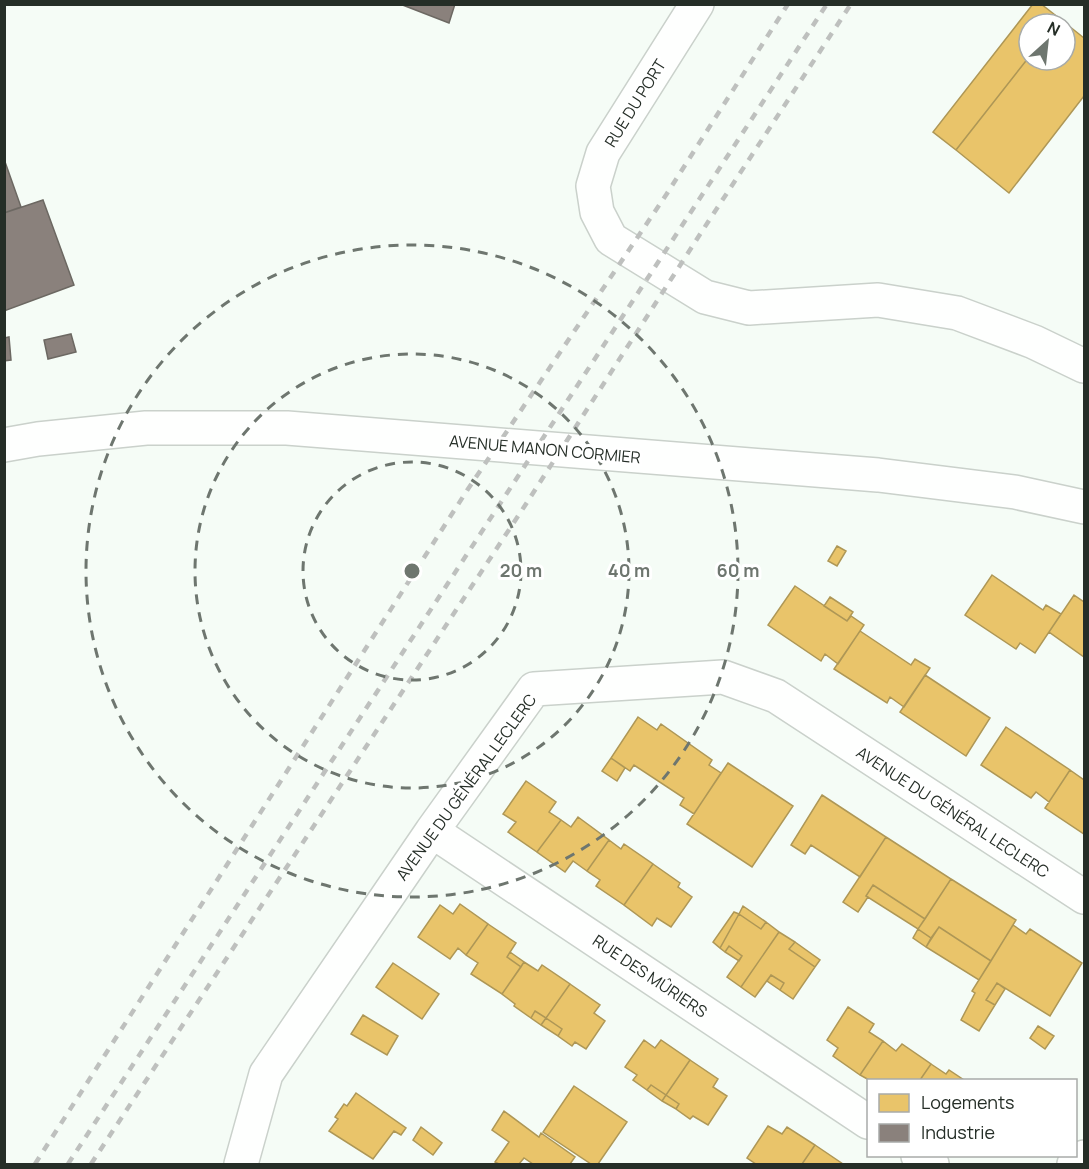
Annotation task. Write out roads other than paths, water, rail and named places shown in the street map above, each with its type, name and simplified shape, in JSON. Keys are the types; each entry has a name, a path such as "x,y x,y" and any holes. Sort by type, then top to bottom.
{"street":[{"name":"RUE DU PORT","path":"697,4 603,153 593,186 597,212 611,239 705,297 749,308 878,300 957,313 1034,342 1084,366"},
{"name":"AVENUE MANON CORMIER","path":"4,445 38,439 146,428 287,428 878,475 1015,492 1084,507"},
{"name":"AVENUE DU GÉNÉRAL LECLERC","path":"241,1164 266,1074 432,831 534,689 723,676 776,696 1084,897"},
{"name":"RUE DES MÛRIERS","path":"432,831 867,1121"},
{"path":"1074,1164 1084,1157"}],"railway":[{"path":"35,1164 468,489 666,195 788,4"},
{"path":"68,1164 827,4"},
{"path":"91,1164 524,507 851,4"}]}
